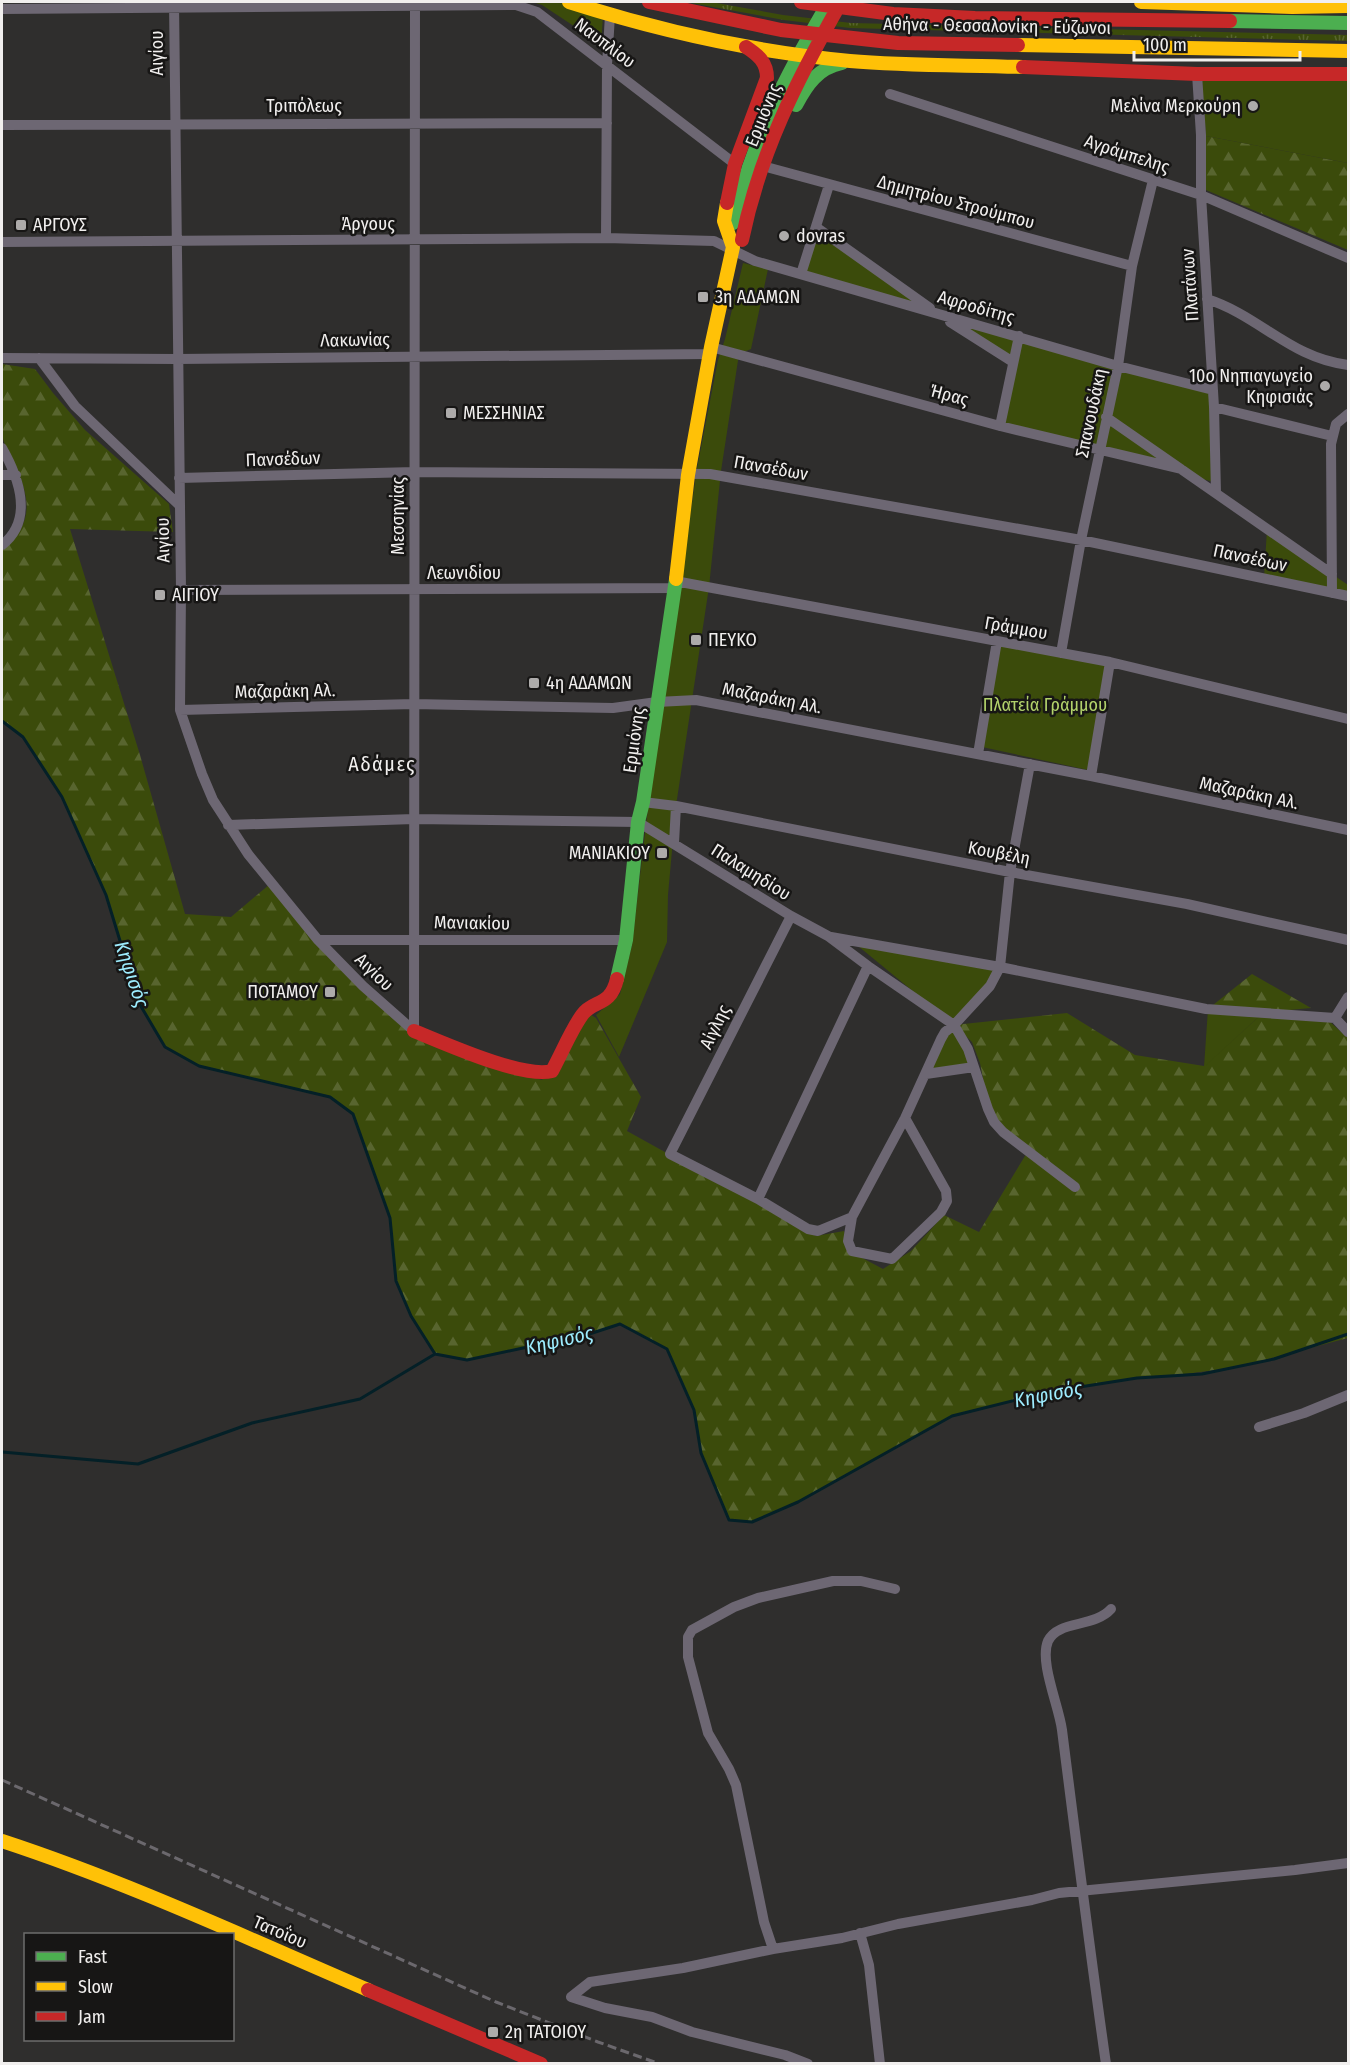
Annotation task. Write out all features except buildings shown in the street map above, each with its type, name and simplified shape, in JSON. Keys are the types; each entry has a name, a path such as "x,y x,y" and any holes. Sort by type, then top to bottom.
{"main road":[{"path":"569,2 610,15 746,47 851,61 1197,74 1348,74"},
{"name":"Αθήνα - Θεσσαλονίκη - Εύζωνοι","path":"649,2 781,30 898,43 1348,51"},
{"name":"Αθήνα - Θεσσαλονίκη - Εύζωνοι","path":"801,2 844,5 893,14 975,18 1348,23"},
{"name":"Ερμιόνης","path":"414,1030 491,1061 541,1074 548,1073 552,1071 583,1013 610,996 615,987 626,940 638,822 644,802 688,475 710,351 751,159 794,62 829,2"},
{"path":"1141,2 1348,6"},
{"name":"Ερμιόνης","path":"734,244 755,183 805,64 844,5"},
{"path":"746,47 762,59 768,70 735,164 724,221 734,244 750,232 756,222 770,168 797,102 813,77 831,64 851,61"},
{"name":"Τατοΐου","path":"2,1841 70,1863 125,1885 541,2064"}],"street":[{"name":"Ναυπλίου","path":"2,9 174,4 516,5 537,12 735,164"},
{"name":"Αιγίου","path":"174,4 181,590 180,710 213,800 248,854 318,940 363,986 414,1030"},
{"name":"Μεσσηνίας","path":"414,1030 415,4"},
{"path":"606,238 607,65 610,15"},
{"name":"Πλατάνων","path":"1197,74 1201,135 1201,195 1214,407 1216,493"},
{"name":"Αγράμπελης","path":"890,94 1201,195 1348,258"},
{"name":"Τριπόλεως","path":"2,125 607,123"},
{"name":"Δημητρίου Στρούμπου","path":"770,168 1132,266"},
{"name":"Σπανουδάκη","path":"1061,653 1081,540 1118,366 1132,266 1153,180"},
{"path":"801,274 829,185"},
{"path":"816,226 941,316 1013,362"},
{"name":"Άργους","path":"2,242 606,238 714,241 734,244"},
{"name":"Αφροδίτης","path":"734,244 755,261 1118,366 1213,390"},
{"path":"1208,299 1225,304 1298,350 1348,365"},
{"path":"1000,426 1019,336"},
{"name":"Λακωνίας","path":"2,358 177,359 710,351"},
{"name":"Ήρας","path":"710,351 1000,426 1181,469"},
{"path":"39,358 75,406 179,505"},
{"path":"1214,407 1332,436"},
{"path":"1332,593 1330,456 1336,424 1348,414"},
{"name":"Ήρας","path":"1106,417 1332,574"},
{"path":"2,448 16,475 21,512 11,538 2,545"},
{"name":"Πανσέδων","path":"179,478 415,472 727,477 1081,540 1348,596"},
{"path":"2,475 16,475"},
{"name":"Λεωνιδίου","path":"181,590 414,590 675,584"},
{"name":"Γράμμου","path":"675,584 1110,662 1348,719"},
{"path":"978,754 997,641"},
{"path":"1091,776 1110,662"},
{"name":"Μαζαράκη Αλ.","path":"180,710 414,704 614,708 696,700 1091,776 1348,830"},
{"path":"905,1118 946,1191 948,1198 946,1204 925,1230 892,1259 858,1254 852,1251 848,1240 852,1217 905,1118 945,1032 990,986 1000,967 1010,872 1030,764"},
{"name":"Κουβέλη","path":"644,802 676,806 1010,872 1187,904 1348,939"},
{"path":"674,843 676,806"},
{"name":"Παλαμηδίου","path":"228,825 414,819 638,822 791,916 828,936 954,1025"},
{"name":"Αίγλης","path":"758,1199 670,1154 791,916"},
{"path":"828,936 1000,967 1217,1011 1335,1018 1348,1032"},
{"name":"Μανιακίου","path":"318,940 414,938 626,940"},
{"path":"852,1217 814,1232 758,1199 868,966"},
{"path":"1335,1018 1348,997"},
{"path":"954,1025 968,1049 994,1122 1003,1132 1075,1186"},
{"path":"926,1074 974,1067"},
{"path":"1259,1427 1304,1413 1348,1395"},
{"path":"773,1949 764,1922 736,1785 708,1733 688,1657 688,1637 692,1630 734,1607 784,1591 833,1581 851,1580 895,1589"},
{"path":"1106,2064 1061,1722 1046,1655 1048,1641 1056,1632 1066,1626 1104,1617 1111,1609"},
{"path":"808,2064 785,2055 692,2032 652,2017 605,2008 572,1997 590,1982 683,1968 1059,1893 1348,1863"},
{"path":"860,1933 869,1965 880,2064"}],"green space":[{"path":"533,2 561,2 603,16 601,44 542,5"},
{"path":"686,2 711,2 783,15 851,23 1348,35 1348,41 850,28 784,20"},
{"path":"1202,80 1348,81 1348,163 1206,136"},
{"path":"1206,136 1348,163 1348,250 1206,190"},
{"path":"816,227 934,312 801,274"},
{"path":"743,263 768,269 751,349 739,354 721,471 709,587 676,806 668,895 667,942 619,1057 596,1015 620,994 632,945 646,824 697,468 718,360"},
{"path":"941,316 1213,390 1214,482 1000,426 1013,362"},
{"path":"2,364 35,369 85,430 169,504 173,532 70,529 140,755 185,914 231,917 270,884 415,1036 542,1080 588,1013 596,1018 641,1097 627,1131 816,1236 844,1231 851,1252 883,1269 911,1251 944,1215 979,1232 1028,1151 1003,1131 989,1109 980,1063 972,1042 954,1025 1067,1013 1135,1055 1204,1066 1263,1013 1208,1009 1252,974 1311,1008 1268,1012 1330,1022 1348,1038 1348,1338 1238,1367 1137,1378 1048,1392 952,1416 798,1502 752,1522 729,1520 701,1453 694,1410 667,1349 620,1324 577,1338 467,1360 435,1354 411,1316 396,1281 390,1218 353,1114 330,1097 199,1066 165,1047 139,1003 106,895 62,797 23,737 2,721 2,551 20,529 27,508 23,486 2,434"},
{"path":"1267,529 1348,585 1348,596 1264,578"},
{"name":"Πλατεία Γράμμου","path":"997,641 1110,662 1088,770 982,747"},
{"path":"852,941 1000,967 954,1025"},
{"path":"1208,1009 1264,1012 1204,1067"},
{"path":"954,1025 970,1066 927,1072"}],"waterway":[{"name":"Κηφισός","path":"2,721 23,737 62,797 106,895 139,1003 165,1047 199,1066 330,1097 353,1114 390,1218 396,1281 411,1316 435,1354 467,1360 577,1338 620,1324 667,1349 694,1410 701,1453 729,1520 752,1522 798,1502 952,1416 1048,1392 1137,1378 1202,1374 1274,1359 1348,1334"},
{"path":"2,1452 138,1464 252,1423 360,1399 435,1354"}],"railway":[{"path":"2,1780 496,2002 660,2064"}],"traffic: fast":[{"path":"733,223 750,163 772,109 798,56 829,2"},
{"path":"1230,21 1348,23"},
{"path":"796,105 814,78 826,69 842,63"},
{"path":"617,979 626,940 638,822 643,802 676,579"}],"traffic: slow":[{"path":"569,2 673,31 779,52 871,63 1023,67"},
{"path":"1141,2 1292,7 1348,6"},
{"path":"1018,45 1348,51"},
{"path":"676,579 688,475 711,347 733,247 724,221 727,203"},
{"path":"2,1841 141,1892 368,1990"}],"traffic: jam":[{"path":"649,2 781,30 898,43 1018,45"},
{"path":"801,2 893,14 975,18 1230,21"},
{"path":"742,240 759,177 782,117 841,2"},
{"path":"727,203 735,164 767,78 761,60 746,47"},
{"path":"1023,67 1197,74 1348,74"},
{"path":"414,1031 504,1065 522,1070 552,1071 582,1015 610,995 617,979"},
{"path":"368,1990 541,2064"}],"place":[{"name":"Μελίνα Μερκούρη","path":"1253,106"},
{"name":"ΑΡΓΟΥΣ","path":"21,225"},
{"name":"dovras","path":"784,236"},
{"name":"3η ΑΔΑΜΩΝ","path":"703,297"},
{"name":"10ο Νηπιαγωγείο Κηφισιάς","path":"1325,386"},
{"name":"ΜΕΣΣΗΝΙΑΣ","path":"451,413"},
{"name":"ΑΙΓΙΟΥ","path":"160,595"},
{"name":"ΠΕΥΚΟ","path":"696,640"},
{"name":"4η ΑΔΑΜΩΝ","path":"534,683"},
{"name":"ΜΑΝΙΑΚΙΟΥ","path":"662,853"},
{"name":"ΠΟΤΑΜΟΥ","path":"330,992"},
{"name":"2η ΤΑΤΟΙΟΥ","path":"493,2032"}],"district":[{"name":"Αδάμες","path":"382,764"}]}
